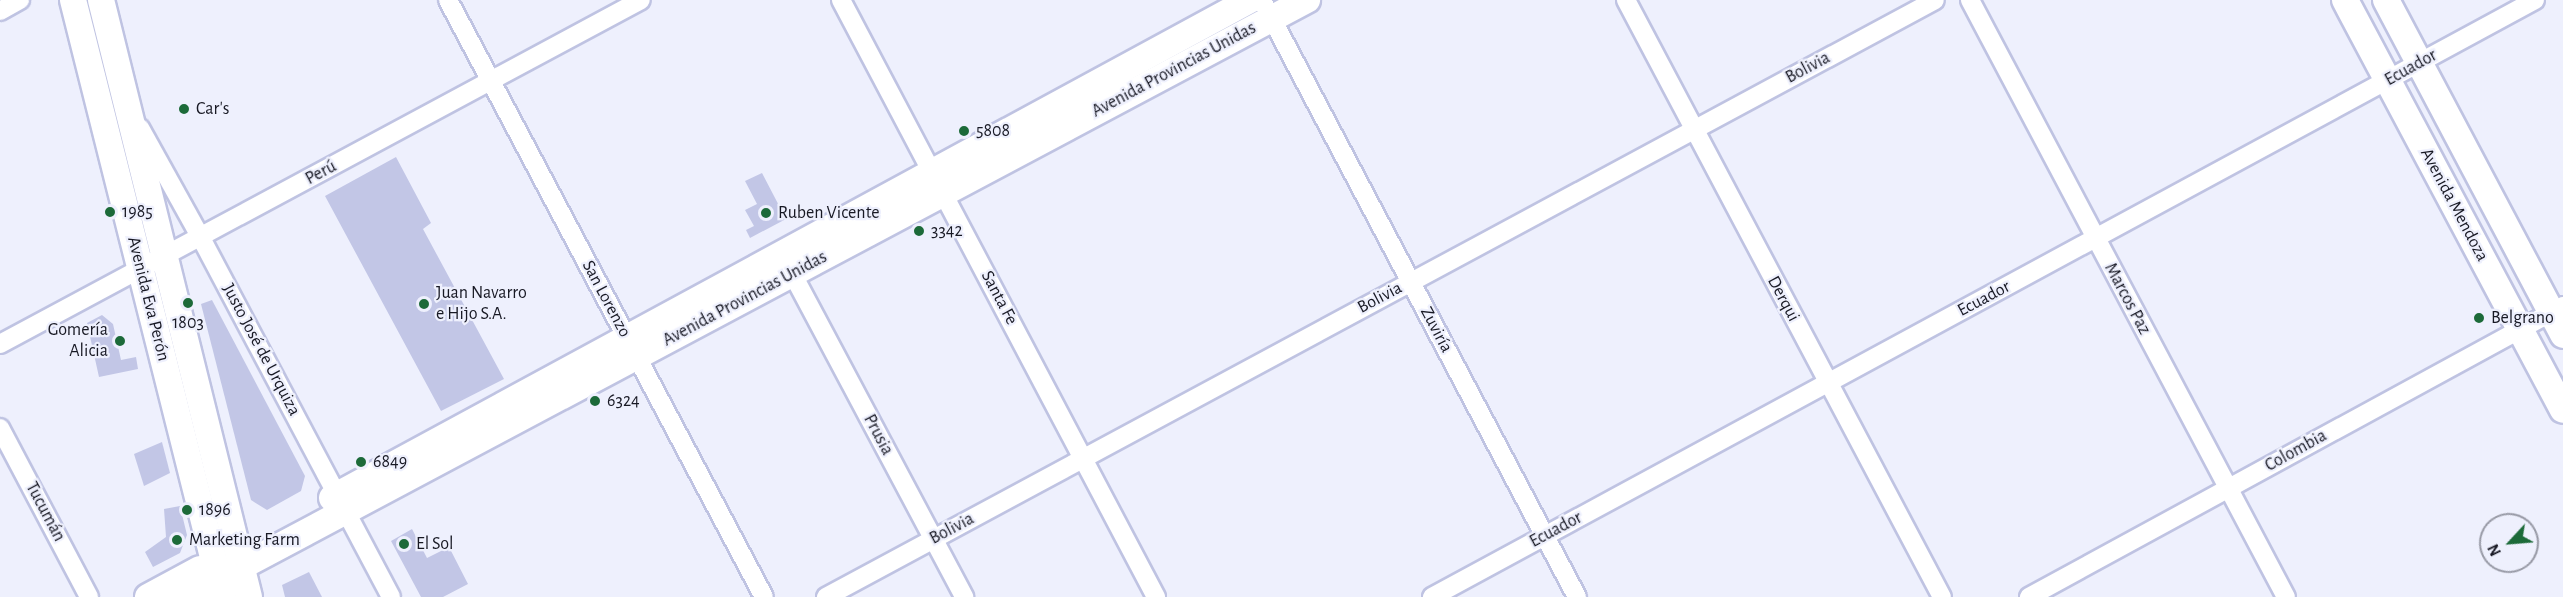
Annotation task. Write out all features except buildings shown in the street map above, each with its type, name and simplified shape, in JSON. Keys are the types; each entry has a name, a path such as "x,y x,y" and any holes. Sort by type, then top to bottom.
{"main road":[{"name":"Avenida Eva Perón","path":"73,0 219,579"},
{"name":"Avenida Eva Perón","path":"100,0 249,597"},
{"name":"Avenida Provincias Unidas","path":"631,347 792,273 938,183 1250,0"},
{"name":"Avenida Provincias Unidas","path":"184,597 219,579 240,558 938,183 1266,9 1307,0"},
{"name":"Avenida Mendoza","path":"2345,0 2563,410"},
{"name":"Avenida Mendoza","path":"2386,0 2419,64 2557,309 2563,335"},
{"name":"Avenida Provincias Unidas","path":"148,597 219,579"}],"street":[{"path":"0,11 20,0"},
{"name":"San Lorenzo","path":"448,0 764,597"},
{"name":"Perú","path":"0,344 165,258 641,0"},
{"name":"Santa Fe","path":"841,0 1156,597"},
{"name":"Derqui","path":"1626,0 1942,597"},
{"name":"Bolivia","path":"826,597 1935,0"},
{"name":"Marcos Paz","path":"1970,0 2286,597"},
{"name":"Ecuador","path":"1432,597 2535,0"},
{"name":"Zuviría","path":"1266,9 1577,597"},
{"name":"Justo José de Urquiza","path":"127,106 201,238 391,597"},
{"name":"Prusia","path":"792,273 964,597"},
{"name":"Colombia","path":"2029,597 2557,309"},
{"name":"Tucumán","path":"0,428 89,597"}],"place":[{"name":"Car's","path":"184,109"},
{"name":"5808","path":"964,131"},
{"name":"1985","path":"110,212"},
{"name":"Ruben Vicente","path":"766,213"},
{"name":"3342","path":"919,231"},
{"name":"1803","path":"188,303"},
{"name":"Juan Navarro e Hijo S.A.","path":"424,304"},
{"name":"Belgrano","path":"2479,318"},
{"name":"Gomería Alicia","path":"120,341"},
{"name":"6324","path":"595,401"},
{"name":"6849","path":"361,462"},
{"name":"1896","path":"187,510"},
{"name":"Marketing Farm","path":"177,540"},
{"name":"El Sol","path":"404,544"}]}
